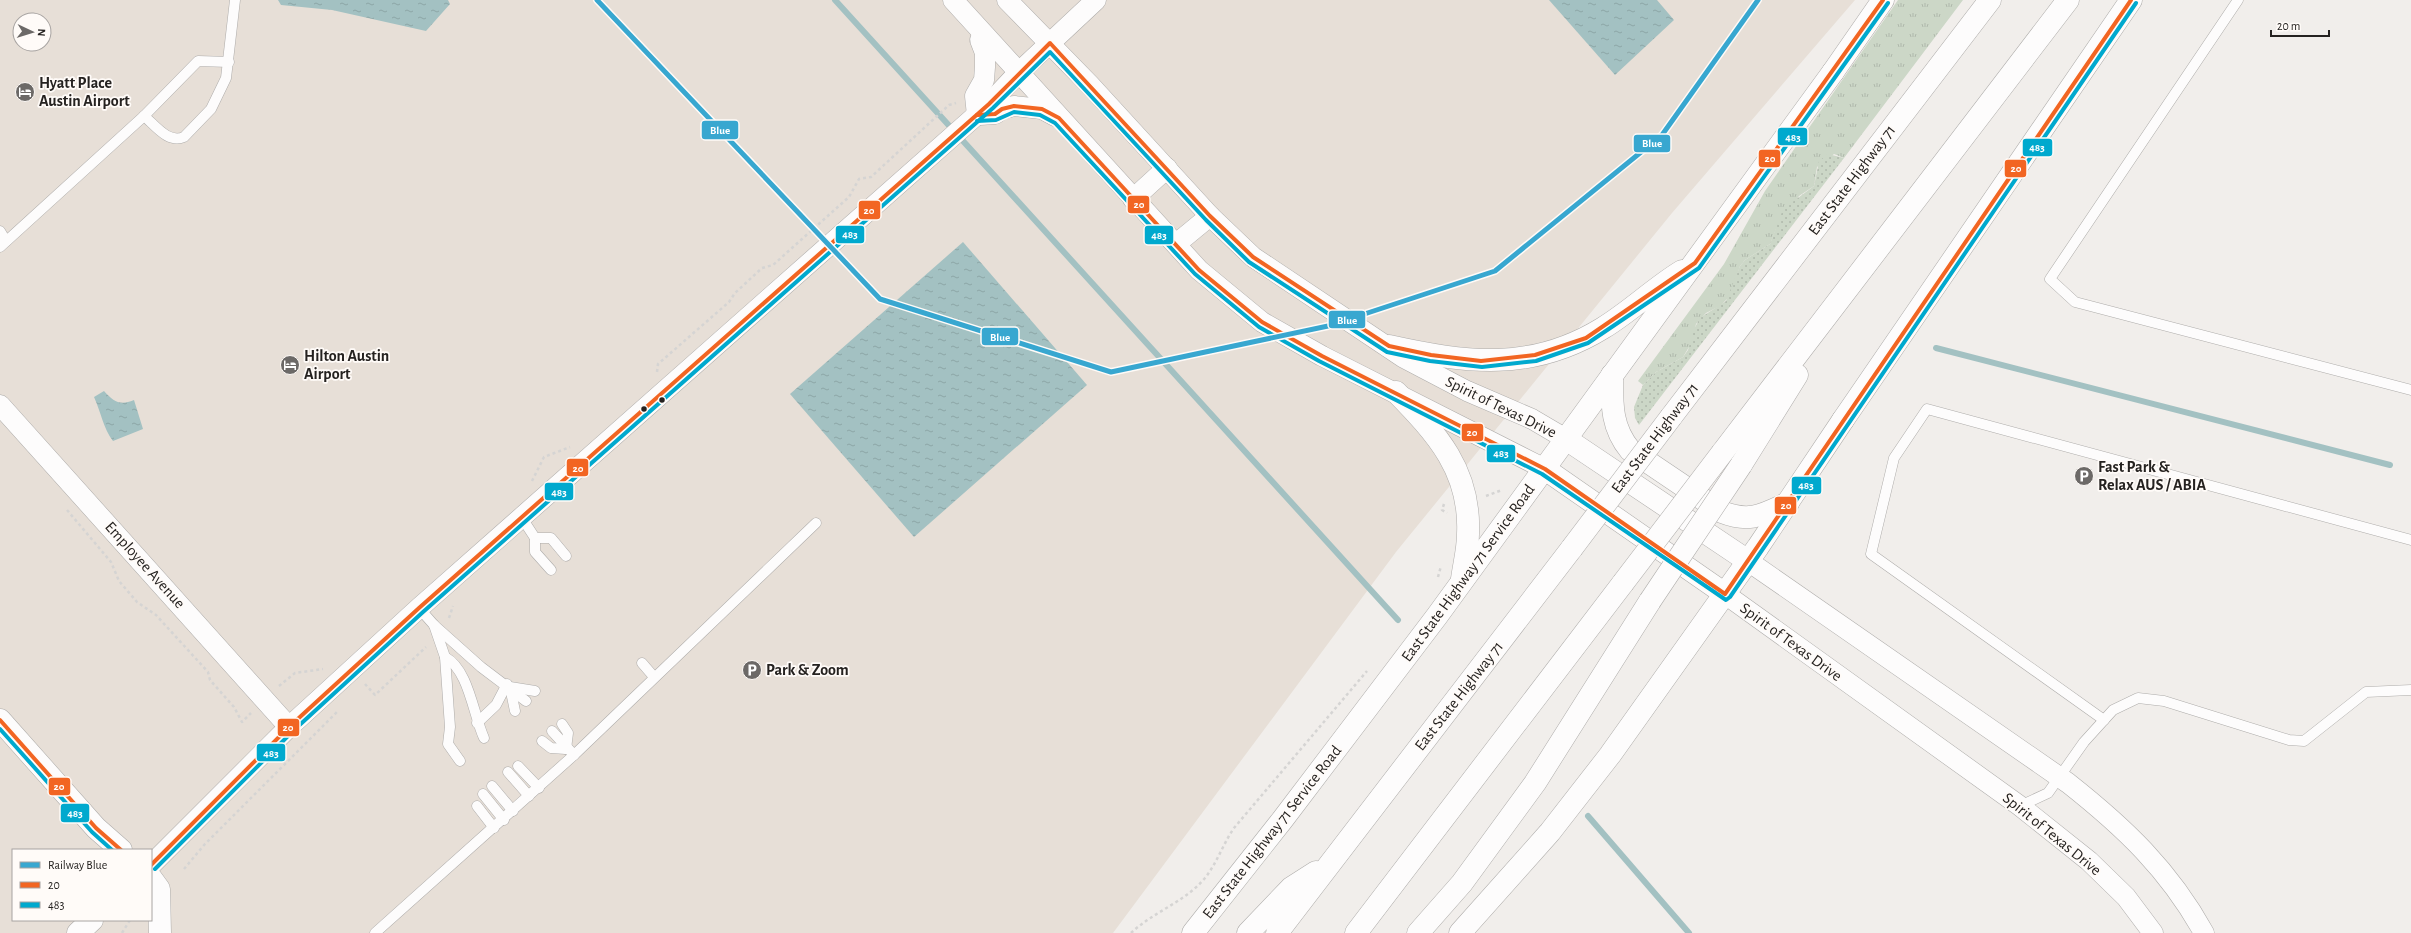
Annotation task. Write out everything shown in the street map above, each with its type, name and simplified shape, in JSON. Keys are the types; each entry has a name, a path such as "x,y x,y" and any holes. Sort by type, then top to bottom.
{"main road":[{"name":"East State Highway 71 Service Road","path":"1193,933 1293,807 1461,583 1695,263 1883,0"},
{"name":"East State Highway 71","path":"1276,933 1990,0"},
{"path":"1356,933 2068,0"},
{"path":"1460,933 1571,806 1615,749 1788,503 2131,0"},
{"path":"1389,346 1431,355 1481,361 1535,355 1586,338 1695,263"},
{"path":"1418,933 1462,883 1535,783 1650,601 1769,422 1844,294"},
{"path":"1612,375 1615,423 1620,438 1630,450 1722,512 1735,517 1752,519 1788,503"},
{"path":"1396,392 1436,435 1451,457 1461,478 1466,501 1468,534 1461,583"},
{"name":"Spirit of Texas Drive","path":"1566,440 1748,561"},
{"name":"Spirit of Texas Drive","path":"1545,469 1725,594"},
{"path":"0,720 96,828 120,849"},
{"path":"1248,933 1291,888 1331,861"},
{"path":"152,879 159,889 160,933"},
{"path":"78,933 91,921"}],"street":[{"name":"Spirit of Texas Drive","path":"953,0 1199,270 1262,322 1322,356 1396,392 1545,469"},
{"name":"Spirit of Texas Drive","path":"1007,0 1050,43 1210,216 1253,257 1389,346 1404,358 1453,384 1532,419 1566,440"},
{"path":"152,864 289,727 419,608 972,119 1018,73 1096,0"},
{"path":"972,119 975,96 984,80 985,53 980,40 983,34"},
{"path":"972,119 995,114 1002,109 1014,106 1042,109 1059,118"},
{"path":"1133,199 1167,168"},
{"path":"1176,244 1210,216"},
{"name":"Employee Avenue","path":"0,405 289,727"},
{"name":"Spirit of Texas Drive","path":"1748,561 2059,777 2113,818 2160,867 2193,913 2204,933"},
{"name":"Spirit of Texas Drive","path":"1725,594 2020,806 2089,861 2126,897 2154,933"}],"lane":[{"path":"144,116 170,138 178,139 184,137 211,109 226,78 235,0"},
{"path":"2238,0 2050,279 2075,302 2411,390"},
{"path":"0,231 3,244 144,116 198,61 229,62"},
{"path":"2104,720 1871,554 1894,458 1927,409 2411,540"},
{"path":"522,518 535,538 535,552 551,570"},
{"path":"375,933 539,788 570,752 654,678 816,523"},
{"path":"535,538 551,538 566,556"},
{"path":"419,608 434,625 482,667 509,686 526,701"},
{"path":"434,625 445,657 450,711 448,744 460,761"},
{"path":"445,657 455,662 466,682 477,723 484,738"},
{"path":"642,663 654,678"},
{"path":"509,686 535,691"},
{"path":"509,686 515,711"},
{"path":"477,723 496,705 509,686"},
{"path":"2020,806 2048,793 2084,742 2113,710 2138,698 2164,701 2289,740 2304,741 2366,692 2411,690"},
{"path":"562,724 568,733 570,752"},
{"path":"552,731 570,752"},
{"path":"542,741 551,748 570,752"},
{"path":"518,766 539,788"},
{"path":"508,772 529,796"},
{"path":"492,786 513,811"},
{"path":"483,794 504,820"},
{"path":"477,806 494,828"}],"path":[{"path":"665,357 729,302 735,293 762,268 773,265 849,197 859,179 871,177 949,105"},
{"path":"531,484 544,457 573,446"},
{"path":"1484,496 1507,488"},
{"path":"65,508 69,515 111,562 119,582 136,602 156,615 208,672 210,680 234,707 242,722 248,717"},
{"path":"1449,516 1451,510"},
{"path":"1434,584 1443,560"},
{"path":"360,690 365,684 376,695 429,644"},
{"path":"1131,933 1141,924 1179,900 1204,879 1223,844 1234,828 1372,665"},
{"path":"184,869 210,839 338,711"},
{"path":"122,933 129,921"}],"shaded area":[{"path":"0,0 1855,0 1672,213 1396,552 1113,933 0,933"}],"green space":[{"path":"1898,0 1963,0 1844,158 1834,154 1817,167 1814,186 1799,196 1776,229 1770,244 1745,260 1740,266 1730,296 1720,306 1706,313 1696,324 1692,342 1683,357 1656,372 1643,385 1638,381 1724,264 1765,191"},
{"path":"1828,154 1844,158 1639,425 1635,418 1634,407 1643,385 1656,372 1683,357 1688,350 1693,331 1700,318 1726,301 1740,266 1745,260 1770,244 1783,209 1814,186 1819,161"}],"water":[{"path":"278,0 448,0 450,4 426,31 332,10 281,5"},
{"path":"1549,0 1657,0 1674,20 1615,75"},
{"path":"963,242 1087,385 914,537 790,394"},
{"path":"104,391 111,398 121,403 134,400 143,429 113,441 104,425 94,397"}],"waterway":[{"path":"835,0 1398,620"},
{"path":"1936,348 2390,465"},
{"path":"1588,816 1689,933"}],"rail line":[{"name":"Blue","path":"597,0 880,299 1111,372 1328,326 1495,271 1662,135 1758,0"}],"transit line":[{"name":"20","path":"152,864 289,727 419,608 989,104 1050,43 1210,216 1253,257 1389,346 1431,355 1481,361 1535,355 1586,338 1695,263 1883,0"},
{"name":"20","path":"977,115 995,114 1002,109 1014,106 1042,109 1059,118 1199,270 1262,322 1322,356 1545,469 1725,594 2131,0"},
{"name":"483","path":"155,869 293,731 423,612 993,108 1050,52 1206,220 1249,262 1387,352 1430,361 1482,367 1536,361 1588,343 1699,268 1888,3"},
{"name":"483","path":"977,121 996,120 1014,112 1040,115 1055,123 1195,274 1259,327 1319,361 1542,474 1726,600 1730,597 2136,3"},
{"name":"20","path":"0,720 96,828 120,849"},
{"name":"483","path":"0,729 92,832 111,849"}],"place":[{"name":"Hyatt Place Austin Airport","path":"25,92"},
{"name":"Hilton Austin Airport","path":"290,365"},
{"name":"Fast Park & Relax AUS / ABIA","path":"2084,476"},
{"name":"Park & Zoom","path":"752,670"}]}
